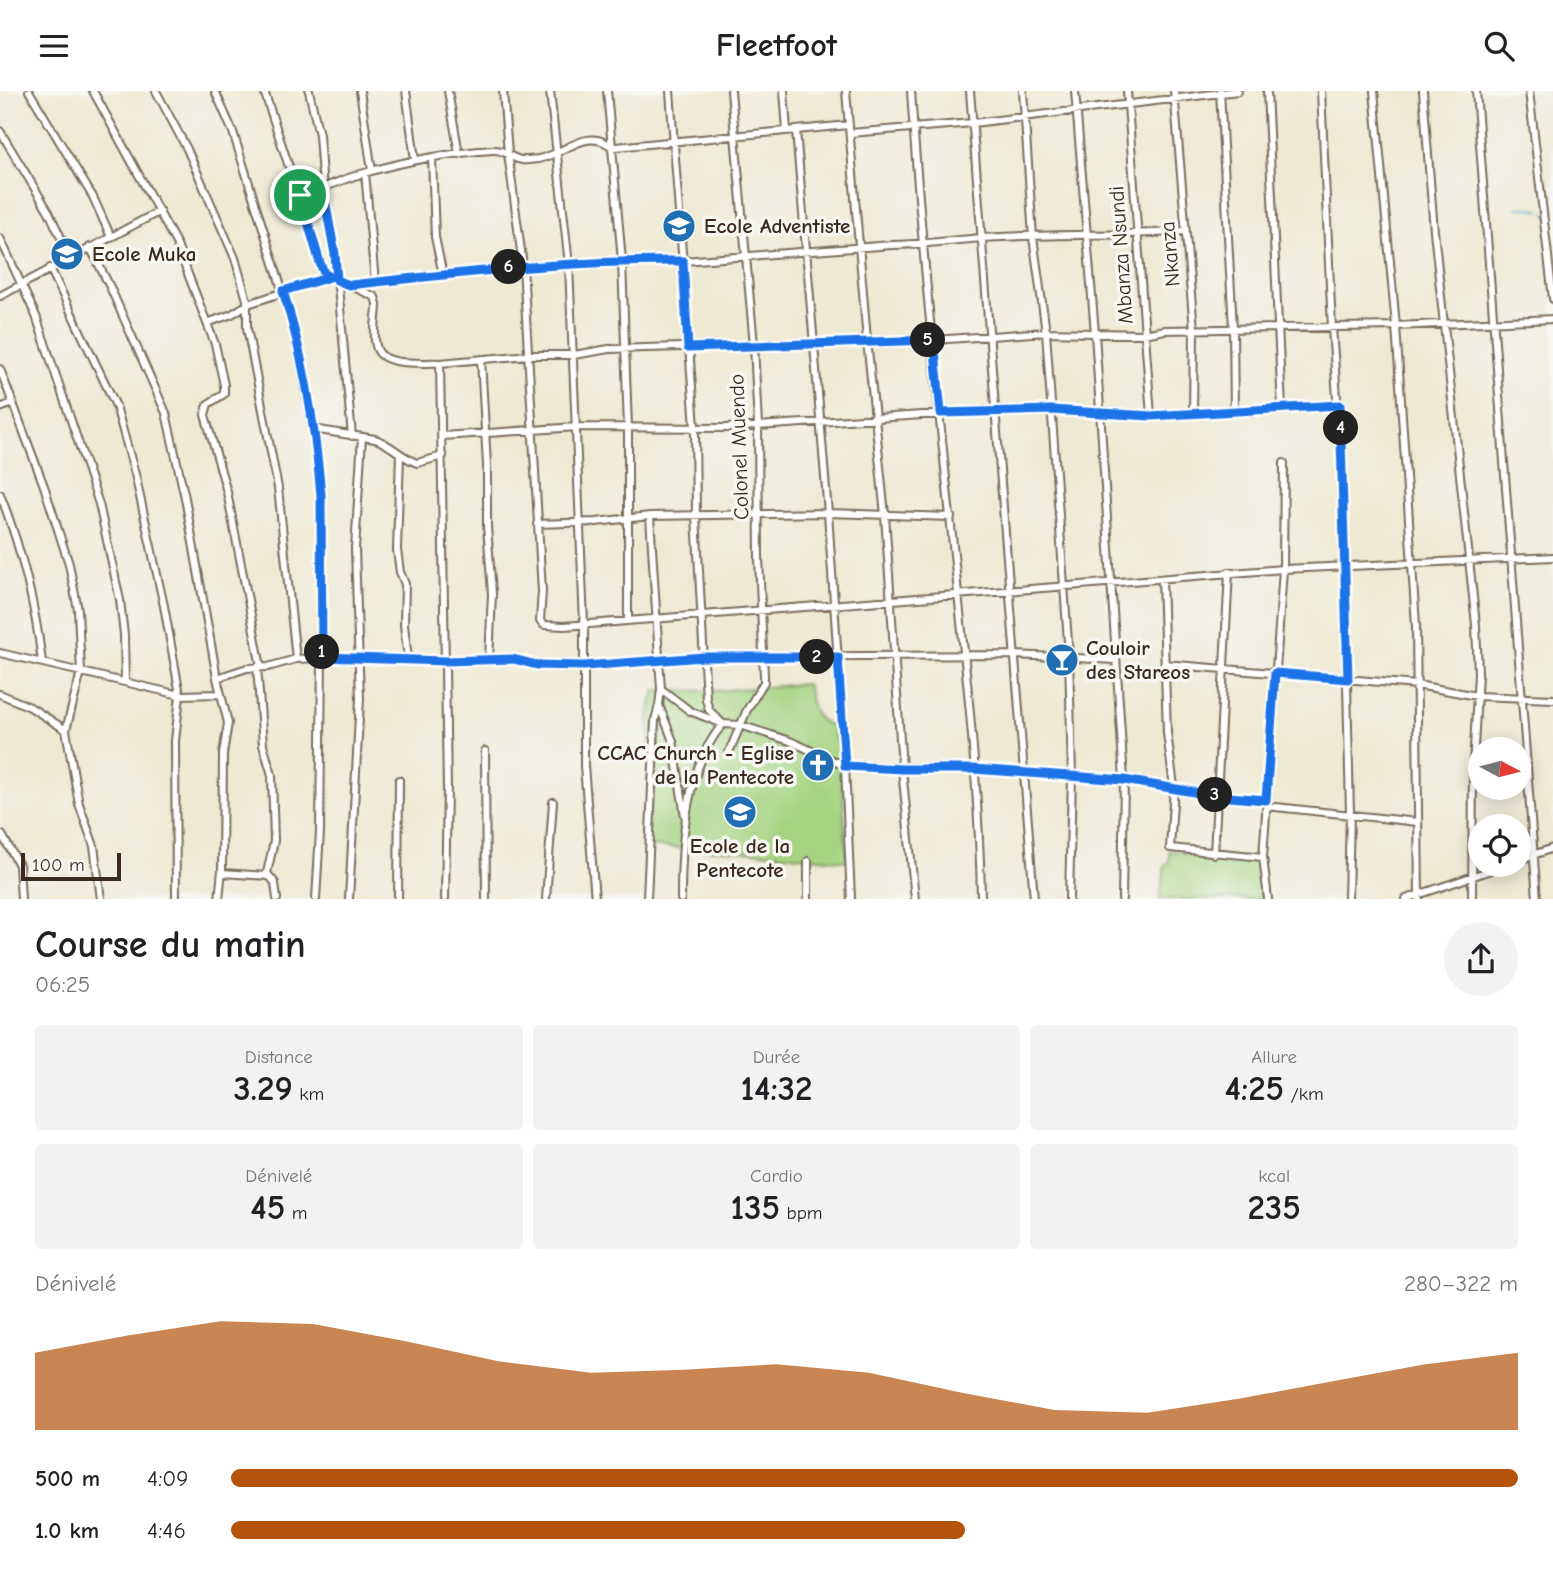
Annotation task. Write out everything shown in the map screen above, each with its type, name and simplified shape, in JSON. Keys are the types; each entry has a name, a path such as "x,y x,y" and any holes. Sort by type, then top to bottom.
{"street":[{"path":"29,91 93,197 111,237"},
{"path":"93,91 176,243 215,344 224,394 208,404 205,415 227,492 259,667 263,745 272,775 274,841 268,876"},
{"path":"156,91 187,149 235,258 248,304 247,328 278,488 296,659"},
{"path":"215,91 233,132 294,328 313,429 321,495 320,831 316,899"},
{"path":"264,91 324,273 375,297 376,347 382,356 390,361 440,362 529,355 574,355 624,348 934,340 1046,332 1144,334 1165,330 1332,328 1553,319"},
{"path":"309,91 319,135 323,190 335,254 333,278 352,436"},
{"path":"360,91 369,172 375,282"},
{"path":"406,91 415,160"},
{"path":"448,91 459,154"},
{"path":"503,91 523,266 542,591 540,621 544,625 1230,572 1553,557"},
{"path":"550,91 569,265 584,624 584,766 595,899"},
{"path":"607,91 622,261 628,428 628,620"},
{"path":"670,91 676,140 695,427 695,516 707,706 723,723"},
{"name":"Colonel Muendo","path":"729,752 740,725 764,682 754,345 731,91"},
{"path":"784,91 787,131"},
{"path":"846,91 885,515 902,769 915,899"},
{"path":"911,91 923,245 965,657 981,899"},
{"path":"970,91 1034,899"},
{"path":"1023,91 1033,237 1046,332 1069,656 1072,776 1069,899"},
{"path":"1075,91 1095,333 1124,780 1122,899"},
{"name":"Mbanza Nsundi","path":"1127,91 1151,416"},
{"path":"300,195 415,160 495,150 523,160 551,156 557,151 593,138 612,147 796,130 914,128 1128,105 1175,94 1238,91"},
{"path":"1267,91 1282,409"},
{"path":"1321,91 1332,328 1340,405 1348,679 1348,899"},
{"path":"1374,91 1396,326 1412,563 1418,685 1419,897"},
{"path":"1423,91 1443,324 1476,625 1474,814"},
{"path":"1476,91 1537,899"},
{"path":"1529,91 1553,299"},
{"path":"1220,92 1233,328 1234,412"},
{"name":"Nkanza","path":"1175,94 1194,330 1194,414"},
{"path":"796,130 828,513 851,899"},
{"path":"0,131 49,212 70,257"},
{"path":"432,158 435,237 443,275"},
{"path":"0,296 160,211"},
{"path":"349,285 523,266 683,261 923,245 982,238 1085,233 1137,235 1185,230"},
{"path":"0,238 36,316 99,504 120,600 125,682"},
{"path":"90,247 166,413 188,511 219,694 228,723 223,754 222,873 219,899"},
{"path":"50,268 116,406 135,474 164,606 180,695 175,751 176,899"},
{"path":"207,323 283,291 333,278"},
{"path":"481,359 492,594 489,660"},
{"path":"440,362 445,661 445,899"},
{"path":"0,369 44,486 69,564 78,610 81,672 66,730 79,804 94,846 101,899"},
{"path":"0,408 13,403"},
{"path":"442,436 577,427 758,426 997,410 1051,410 1151,416 1340,405"},
{"path":"313,429 384,442 417,463 443,456"},
{"path":"349,899 360,658 355,549 362,437"},
{"path":"400,454 397,550 400,572 405,584 404,625 408,658"},
{"path":"1268,899 1263,857 1283,569 1284,463"},
{"path":"0,495 22,552 30,584 42,662"},
{"path":"537,524 650,516 828,513 951,516"},
{"path":"647,899 655,720 662,689 650,516"},
{"path":"1214,854 1230,572"},
{"path":"1161,579 1167,733 1174,787 1170,848 1263,857"},
{"path":"0,653 180,695 219,694"},
{"path":"217,678 240,670 322,657 445,661 513,659 537,665 584,666 704,657 764,656 1015,655 1116,660"},
{"path":"1164,664 1418,685 1477,695 1553,699"},
{"path":"662,689 690,711 790,741 845,766 973,769 1124,780 1266,803 1418,822"},
{"path":"0,694 30,707 66,730"},
{"path":"659,705 673,741 686,824"},
{"path":"681,899 682,848 686,824 703,753 711,737 723,723"},
{"path":"485,751 486,899"},
{"path":"398,899 399,780"},
{"path":"546,899 553,802"},
{"path":"2,835 19,866 20,899"},
{"path":"1531,856 1553,848"},
{"path":"808,861 808,899"},
{"path":"222,873 268,876 275,883 278,899"},
{"path":"1406,899 1419,897 1470,877"},
{"path":"1472,899 1473,877"}],"green space":[{"path":"806,684 813,709 819,718 831,726 840,748 847,861 771,853 646,846 651,780 649,720 656,690 714,691"},
{"path":"1169,851 1259,859 1261,899 1160,899"}],"waterway":[{"path":"1517,208 1540,211"},
{"path":"1545,213 1553,221"}],"place":[{"name":"Ecole Adventiste","path":"679,226"},
{"name":"Ecole Muka","path":"67,254"},
{"name":"Couloir des Stareos","path":"1062,660"},
{"name":"CCAC Church - Eglise de la Pentecote","path":"818,765"},
{"name":"Ecole de la Pentecote","path":"740,812"}],"route":[{"path":"323,190 337,280 349,285 523,266 683,261 688,348 867,340 934,340 941,413 1051,410 1151,416 1340,405 1348,679 1275,673 1266,800 1217,796 1124,780 1025,772 845,766 838,657 704,657 584,666 537,665 513,659 445,661 322,657 319,471 311,410 294,328 283,291 330,277 324,273 320,263 300,195 323,190"}]}
